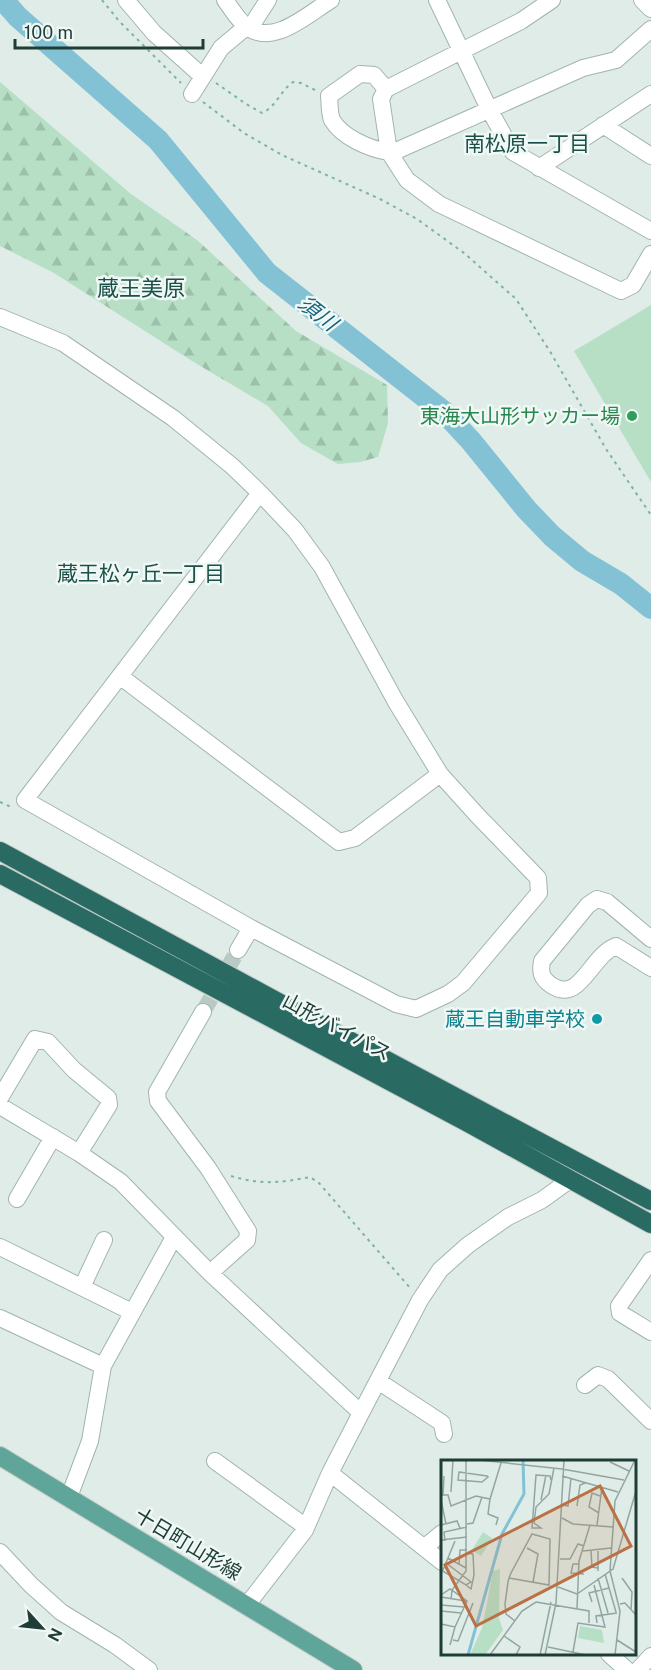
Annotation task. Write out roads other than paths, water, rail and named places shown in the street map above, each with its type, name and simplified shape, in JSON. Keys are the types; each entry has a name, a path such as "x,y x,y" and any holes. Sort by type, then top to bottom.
{"highway":[{"name":"山形バイパス","path":"0,851 220,972 651,1201"},
{"name":"山形バイパス","path":"0,874 651,1224"}],"main road":[{"name":"十日町山形線","path":"0,1456 353,1670"}],"street":[{"path":"126,0 154,33 202,75"},
{"path":"225,0 248,28 266,35 280,32 331,0"},
{"path":"192,94 221,48 248,28 268,0"},
{"path":"437,0 490,111 513,152 651,231"},
{"path":"552,0 521,21 386,89 381,99 388,152 407,180 439,204 621,291 633,285 651,254"},
{"path":"642,0 651,9"},
{"path":"386,89 374,75 360,74 329,96 331,118 342,133 378,150 388,152 396,151 490,111 583,68 616,60 651,29"},
{"path":"539,168 651,94"},
{"path":"603,125 651,156"},
{"path":"0,317 63,343 173,418 232,466 260,493 295,530 322,567 396,702 440,774 538,878 539,893 463,983 448,994 416,1009 396,1004 251,928 25,800 260,493"},
{"path":"121,677 339,842 355,838 440,774"},
{"path":"651,939 607,902 597,899 588,905 542,961 540,972 545,981 557,989 567,991 576,987 602,954 616,946 651,968"},
{"path":"238,951 251,928"},
{"path":"203,1012 157,1092 158,1101 208,1168 248,1231 247,1240 210,1273"},
{"path":"0,1098 35,1039 48,1042 74,1071 108,1098 109,1105 79,1153"},
{"path":"0,1106 79,1153 121,1182 210,1273 361,1413"},
{"path":"17,1199 53,1137"},
{"path":"247,1605 306,1527 330,1473 361,1413 420,1300 440,1270 468,1245 508,1217 542,1200 571,1179"},
{"path":"69,1497 90,1442 103,1366 174,1237"},
{"path":"82,1287 104,1240"},
{"path":"0,1246 132,1312"},
{"path":"651,1260 619,1306 620,1314 651,1332"},
{"path":"0,1318 103,1366"},
{"path":"585,1385 598,1375 608,1379 651,1421"},
{"path":"378,1381 442,1423 444,1434"},
{"path":"215,1461 306,1527"},
{"path":"330,1473 441,1561"},
{"path":"425,1547 441,1534"},
{"path":"0,1552 61,1612 116,1645 149,1670"},
{"path":"611,1655 627,1670"},
{"path":"638,1670 651,1656"}],"waterway":[{"name":"須川","path":"3,0 18,17 158,140 267,273 444,412 552,536 582,561 621,584 651,608"}],"tunnel":[{"path":"203,1012 238,950"}],"place":[{"name":"東海大山形サッカー場","path":"632,416"},
{"name":"蔵王自動車学校","path":"597,1019"}],"district":[{"name":"南松原一丁目","path":"527,143"},
{"name":"蔵王美原","path":"141,288"},
{"name":"蔵王松ヶ丘一丁目","path":"141,573"}]}
